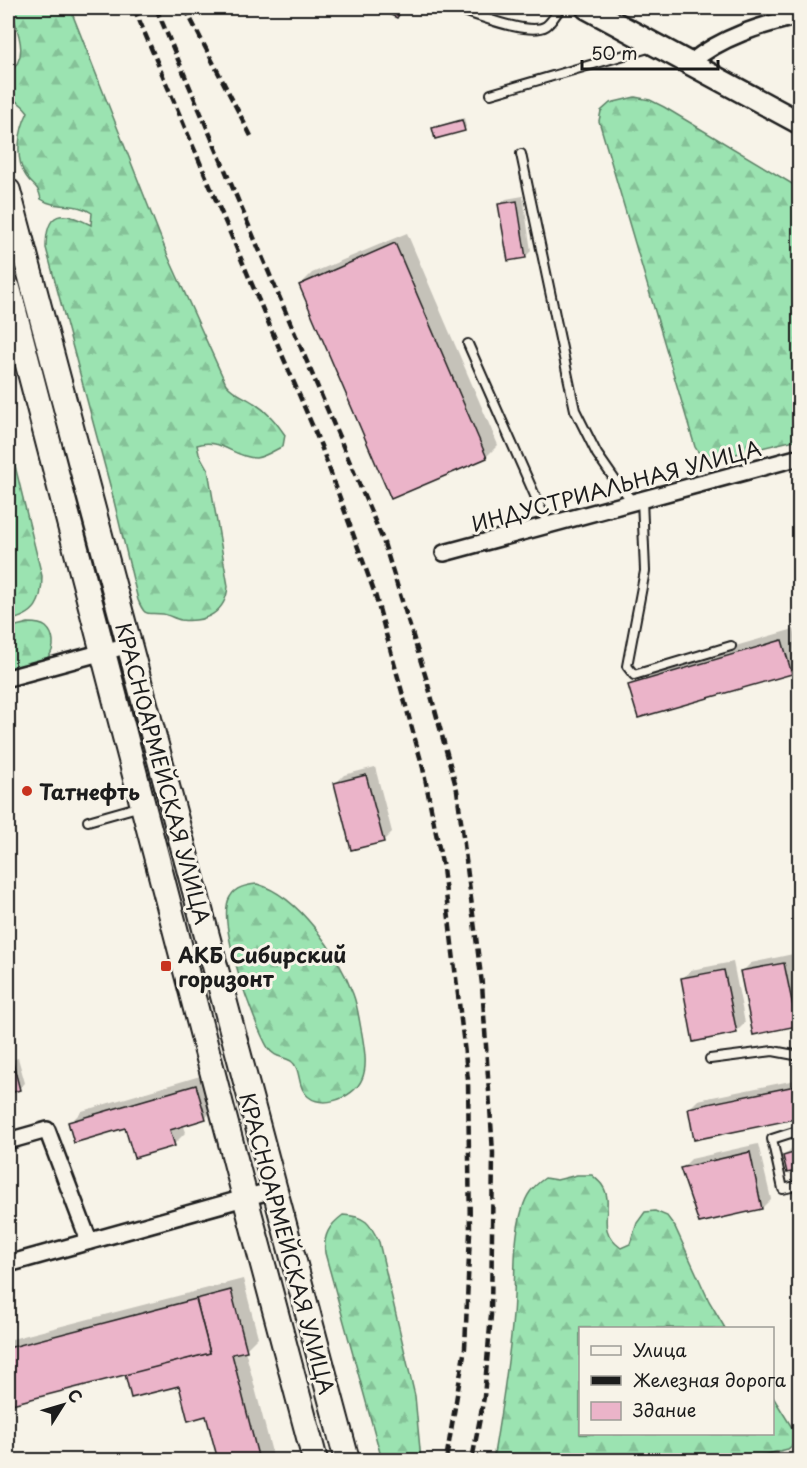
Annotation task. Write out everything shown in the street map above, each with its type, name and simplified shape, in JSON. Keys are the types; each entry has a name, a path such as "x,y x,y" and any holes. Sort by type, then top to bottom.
{"main road":[{"name":"КРАСНОАРМЕЙСКАЯ УЛИЦА","path":"8,191 347,1461"},
{"name":"КРАСНОАРМЕЙСКАЯ УЛИЦА","path":"8,288 315,1461"}],"street":[{"path":"587,8 800,123"},
{"path":"690,63 710,48 737,36 800,16"},
{"name":"ИНДУСТРИАЛЬНАЯ УЛИЦА","path":"444,553 800,457"},
{"path":"8,678 129,645"},
{"path":"8,1141 47,1130 89,1241"},
{"path":"8,1264 273,1190"}],"lane":[{"path":"454,8 526,29 540,29 547,25 561,8"},
{"path":"491,94 656,46"},
{"path":"521,154 575,410 597,454 615,480 638,501 645,571 627,666 634,675 730,646"},
{"path":"468,344 548,525"},
{"path":"88,821 142,805"},
{"path":"710,1059 773,1051 800,1056"},
{"path":"800,1130 772,1139 783,1189 800,1185"}],"green space":[{"path":"8,8 70,8 168,256 226,384 263,410 285,435 283,446 256,458 213,444 197,445 208,470 228,586 219,609 199,620 181,620 163,614 147,613 138,600 111,489 46,248 49,226 53,220 64,216 72,217 91,225 92,213 79,207 53,204 41,199 37,188 22,169 19,144 28,112 10,96 9,91 8,74 18,62 21,49 17,27 14,19 8,16"},
{"path":"635,97 650,100 664,107 799,188 799,439 719,458 704,457 695,447 599,121 601,111 610,103"},
{"path":"8,437 42,576 41,594 36,606 25,615 8,621"},
{"path":"28,623 42,625 49,630 53,642 51,654 39,662 8,670 8,628"},
{"path":"257,884 288,901 302,914 338,962 353,994 363,1039 365,1068 358,1086 334,1101 316,1101 303,1090 294,1064 268,1048 246,996 232,949 227,909 230,897 235,891"},
{"path":"577,1175 592,1175 602,1185 606,1193 608,1232 612,1240 621,1248 630,1244 637,1223 645,1212 655,1211 667,1216 675,1227 709,1301 724,1327 579,1327 579,1435 774,1435 774,1399 796,1434 794,1444 788,1449 743,1460 493,1460 509,1352 519,1223 525,1200 536,1185 545,1178 557,1180"},
{"path":"343,1215 357,1217 366,1222 379,1242 415,1396 421,1460 382,1460 325,1253 328,1231"}],"building":[{"path":"377,8 403,8 397,18"},
{"path":"462,120 465,131 435,139 432,128"},
{"path":"517,201 526,258 508,261 498,204"},
{"path":"395,243 487,458 391,499 299,285"},
{"path":"782,640 792,674 638,718 628,685"},
{"path":"366,775 384,842 351,850 334,783"},
{"path":"784,963 797,1026 753,1035 740,971"},
{"path":"724,970 737,1033 693,1042 681,978"},
{"path":"13,1063 20,1090 8,1094 8,1065"},
{"path":"196,1085 206,1119 170,1130 175,1146 134,1158 125,1128 74,1143 68,1122"},
{"path":"800,1085 800,1118 694,1140 688,1108"},
{"path":"800,1151 800,1170 787,1173 783,1156"},
{"path":"750,1152 762,1209 699,1223 680,1168"},
{"path":"231,1290 247,1351 232,1354 259,1460 218,1460 206,1416 188,1421 179,1386 131,1398 125,1374 210,1353 196,1299"},
{"path":"196,1299 210,1353 8,1405 8,1348"}],"railway":[{"path":"134,8 321,446 375,594 423,768 443,868 468,1079 470,1233 465,1348 446,1460"},
{"path":"156,8 383,540 427,681 457,790 482,984 493,1153 491,1315 484,1397 472,1460"},
{"path":"185,8 252,138"}],"place":[{"name":"Татнефть","path":"27,791"},
{"name":"АКБ Сибирский горизонт","path":"166,966"}]}
